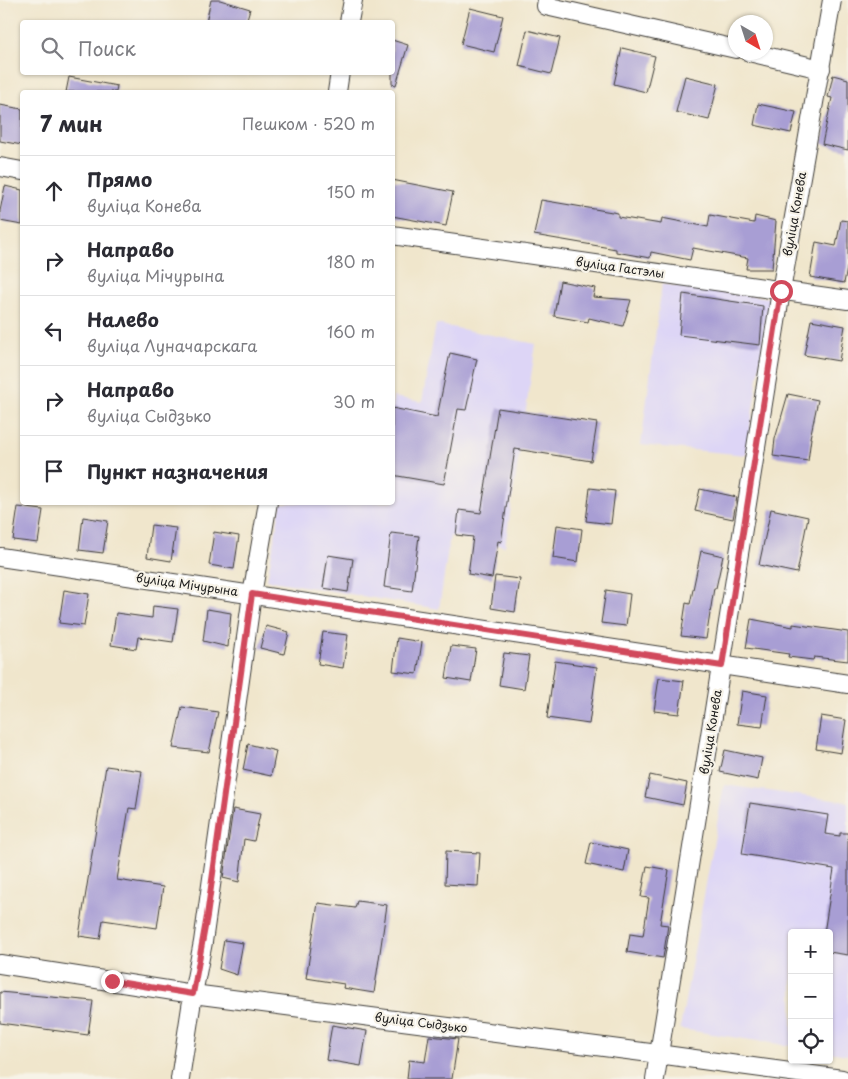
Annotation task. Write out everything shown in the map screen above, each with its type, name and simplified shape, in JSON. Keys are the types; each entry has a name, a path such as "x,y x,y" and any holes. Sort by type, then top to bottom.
{"street":[{"path":"349,20 353,0"},
{"path":"547,0 546,6 728,47"},
{"name":"вуліца Конева","path":"654,1079 781,291 832,0"},
{"path":"773,58 821,69"},
{"path":"337,90 340,75"},
{"path":"0,167 20,171"},
{"name":"вуліца Гастэлы","path":"395,235 848,300"},
{"path":"180,1079 207,916 252,594 267,505"},
{"name":"вуліца Мічурына","path":"0,557 848,684"},
{"name":"вуліца Сыдзько","path":"0,964 193,994 842,1079"}],"shaded area":[{"path":"662,284 770,298 746,455 641,445"},
{"path":"436,324 536,344 505,546 450,536 439,609 267,580 281,505 395,505 395,397 422,402"},
{"path":"724,785 848,802 848,1055 833,1053 833,929 788,929 788,1045 680,1029"}],"building":[{"path":"211,0 220,0 250,9 247,20 206,20"},
{"path":"470,8 503,16 494,52 461,44"},
{"path":"527,30 560,38 551,74 519,66"},
{"path":"395,41 408,45 396,85 392,84 392,75 395,75"},
{"path":"622,48 655,56 646,92 614,84"},
{"path":"833,75 848,79 848,150 822,144 832,98 828,97"},
{"path":"685,76 718,84 709,120 676,112"},
{"path":"69,77 117,86 116,90 66,90"},
{"path":"758,104 796,112 791,133 754,125"},
{"path":"0,105 20,109 20,145 0,141"},
{"path":"395,181 453,192 446,226 395,217"},
{"path":"5,186 20,190 20,225 0,221"},
{"path":"541,200 618,213 618,217 661,224 662,218 708,227 710,215 754,223 755,216 776,221 772,269 746,269 748,258 693,248 690,260 651,252 650,258 616,252 616,249 534,235"},
{"path":"841,220 848,221 848,263 844,283 810,277 816,242 836,246"},
{"path":"560,281 595,288 593,297 631,300 623,326 589,318 588,322 554,316"},
{"path":"683,294 763,306 760,345 679,335"},
{"path":"811,320 845,326 839,361 804,355"},
{"path":"450,353 477,359 466,410 458,409 444,484 395,476 395,409 437,417"},
{"path":"788,394 818,400 810,438 808,461 773,456 775,439"},
{"path":"498,408 597,423 591,461 515,449 501,542 498,541 492,578 468,574 473,537 456,535 459,510 481,513"},
{"path":"590,488 615,491 611,524 586,521"},
{"path":"700,489 737,497 733,519 695,511"},
{"path":"18,507 43,510 38,543 13,540"},
{"path":"771,509 808,517 797,573 759,565"},
{"path":"83,517 108,521 103,553 79,550"},
{"path":"151,525 176,528 171,561 147,557"},
{"path":"557,525 582,529 578,562 553,558"},
{"path":"214,532 239,536 234,569 209,565"},
{"path":"391,533 419,536 412,591 384,587"},
{"path":"701,551 723,556 716,588 714,588 706,639 681,636 686,603 690,604"},
{"path":"328,555 353,559 348,592 323,588"},
{"path":"495,576 520,579 515,612 491,608"},
{"path":"64,590 89,594 84,626 59,623"},
{"path":"606,590 630,594 626,626 601,623"},
{"path":"153,606 178,609 173,642 138,637 136,649 111,645 116,613 152,618"},
{"path":"207,609 231,613 228,647 203,641"},
{"path":"751,619 793,627 793,624 848,632 848,661 814,657 813,660 788,657 789,654 746,648"},
{"path":"266,626 289,632 284,654 260,648"},
{"path":"323,632 348,635 343,668 318,664"},
{"path":"397,638 422,642 417,674 393,671"},
{"path":"451,646 476,649 471,682 446,678"},
{"path":"504,653 529,656 524,689 499,685"},
{"path":"555,661 597,667 589,724 547,718"},
{"path":"659,678 684,681 679,714 654,711"},
{"path":"742,691 767,695 762,727 737,724"},
{"path":"182,707 218,712 209,752 173,748"},
{"path":"821,716 846,720 841,753 816,749"},
{"path":"248,744 276,751 271,776 243,770"},
{"path":"725,750 762,758 758,780 720,772"},
{"path":"106,766 142,771 136,809 129,808 117,880 163,887 157,928 103,920 100,939 79,936"},
{"path":"650,775 687,783 683,805 645,797"},
{"path":"750,803 828,815 825,834 840,836 840,833 848,833 848,955 833,953 833,929 825,929 834,869 742,854"},
{"path":"233,809 260,814 254,841 244,839 239,882 223,878"},
{"path":"591,842 628,850 624,872 586,864"},
{"path":"446,851 480,853 478,886 445,884"},
{"path":"647,866 669,870 660,924 668,925 663,958 627,952 630,934 643,936 649,898 641,897"},
{"path":"357,901 387,905 374,993 343,988 344,984 306,978 318,903 355,908"},
{"path":"224,940 243,943 237,975 219,969"},
{"path":"0,992 93,1001 88,1035 0,1023"},
{"path":"332,1025 367,1031 361,1066 326,1060"},
{"path":"429,1036 458,1039 452,1079 407,1079 409,1060 425,1062"}],"route":[{"path":"112,981 193,994 207,916 252,594 722,666 781,291"}]}
